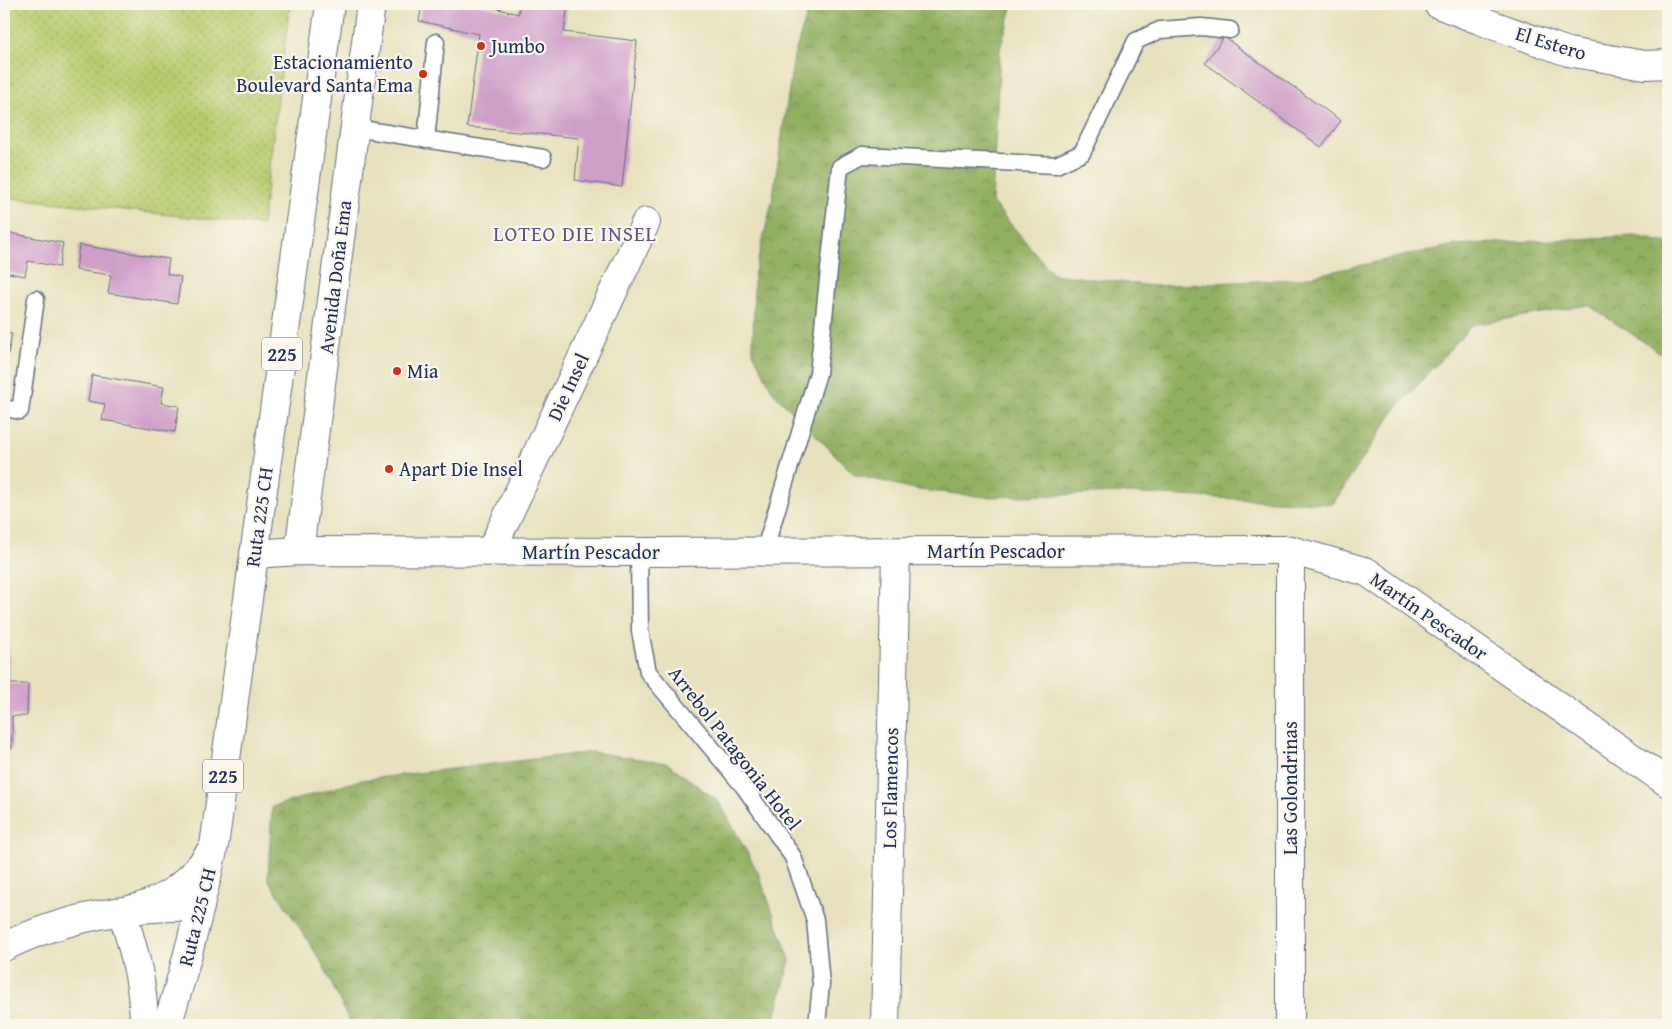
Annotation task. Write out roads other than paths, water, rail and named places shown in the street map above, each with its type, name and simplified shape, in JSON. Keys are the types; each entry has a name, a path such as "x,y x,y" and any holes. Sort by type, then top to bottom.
{"street":[{"name":"Ruta 225 CH","path":"167,1025 181,981 214,846 330,4"},
{"name":"Avenida Doña Ema","path":"299,551 371,4"},
{"name":"El Estero","path":"1438,4 1568,52 1645,66 1668,64"},
{"name":"Die Insel","path":"491,551 646,222"},
{"name":"Martín Pescador","path":"254,554 299,551 896,552 1290,550 1367,572 1668,783"},
{"name":"Las Golondrinas","path":"1290,550 1290,1025"},
{"name":"Los Flamencos","path":"885,1025 896,552"},
{"path":"122,912 160,900 177,889 204,862 214,846"},
{"path":"4,947 49,929 85,919 165,906 200,907"},
{"path":"122,912 133,945 141,980 144,1025"}],"lane":[{"path":"764,552 818,373 840,167 862,154 1056,165 1082,153 1136,42 1160,30 1201,27 1230,30"},
{"path":"426,140 436,42"},
{"path":"355,128 543,158"},
{"path":"4,408 20,411 36,299"},
{"name":"Arrebol Patagonia Hotel","path":"640,552 640,631 648,672 745,788 793,857 815,920 821,984 817,1025"}],"place":[{"name":"Jumbo","path":"481,46"},
{"name":"Estacionamiento Boulevard Santa Ema","path":"423,74"},
{"name":"Mia","path":"397,371"},
{"name":"Apart Die Insel","path":"389,469"}],"district":[{"name":"LOTEO DIE INSEL","path":"575,234"}]}
